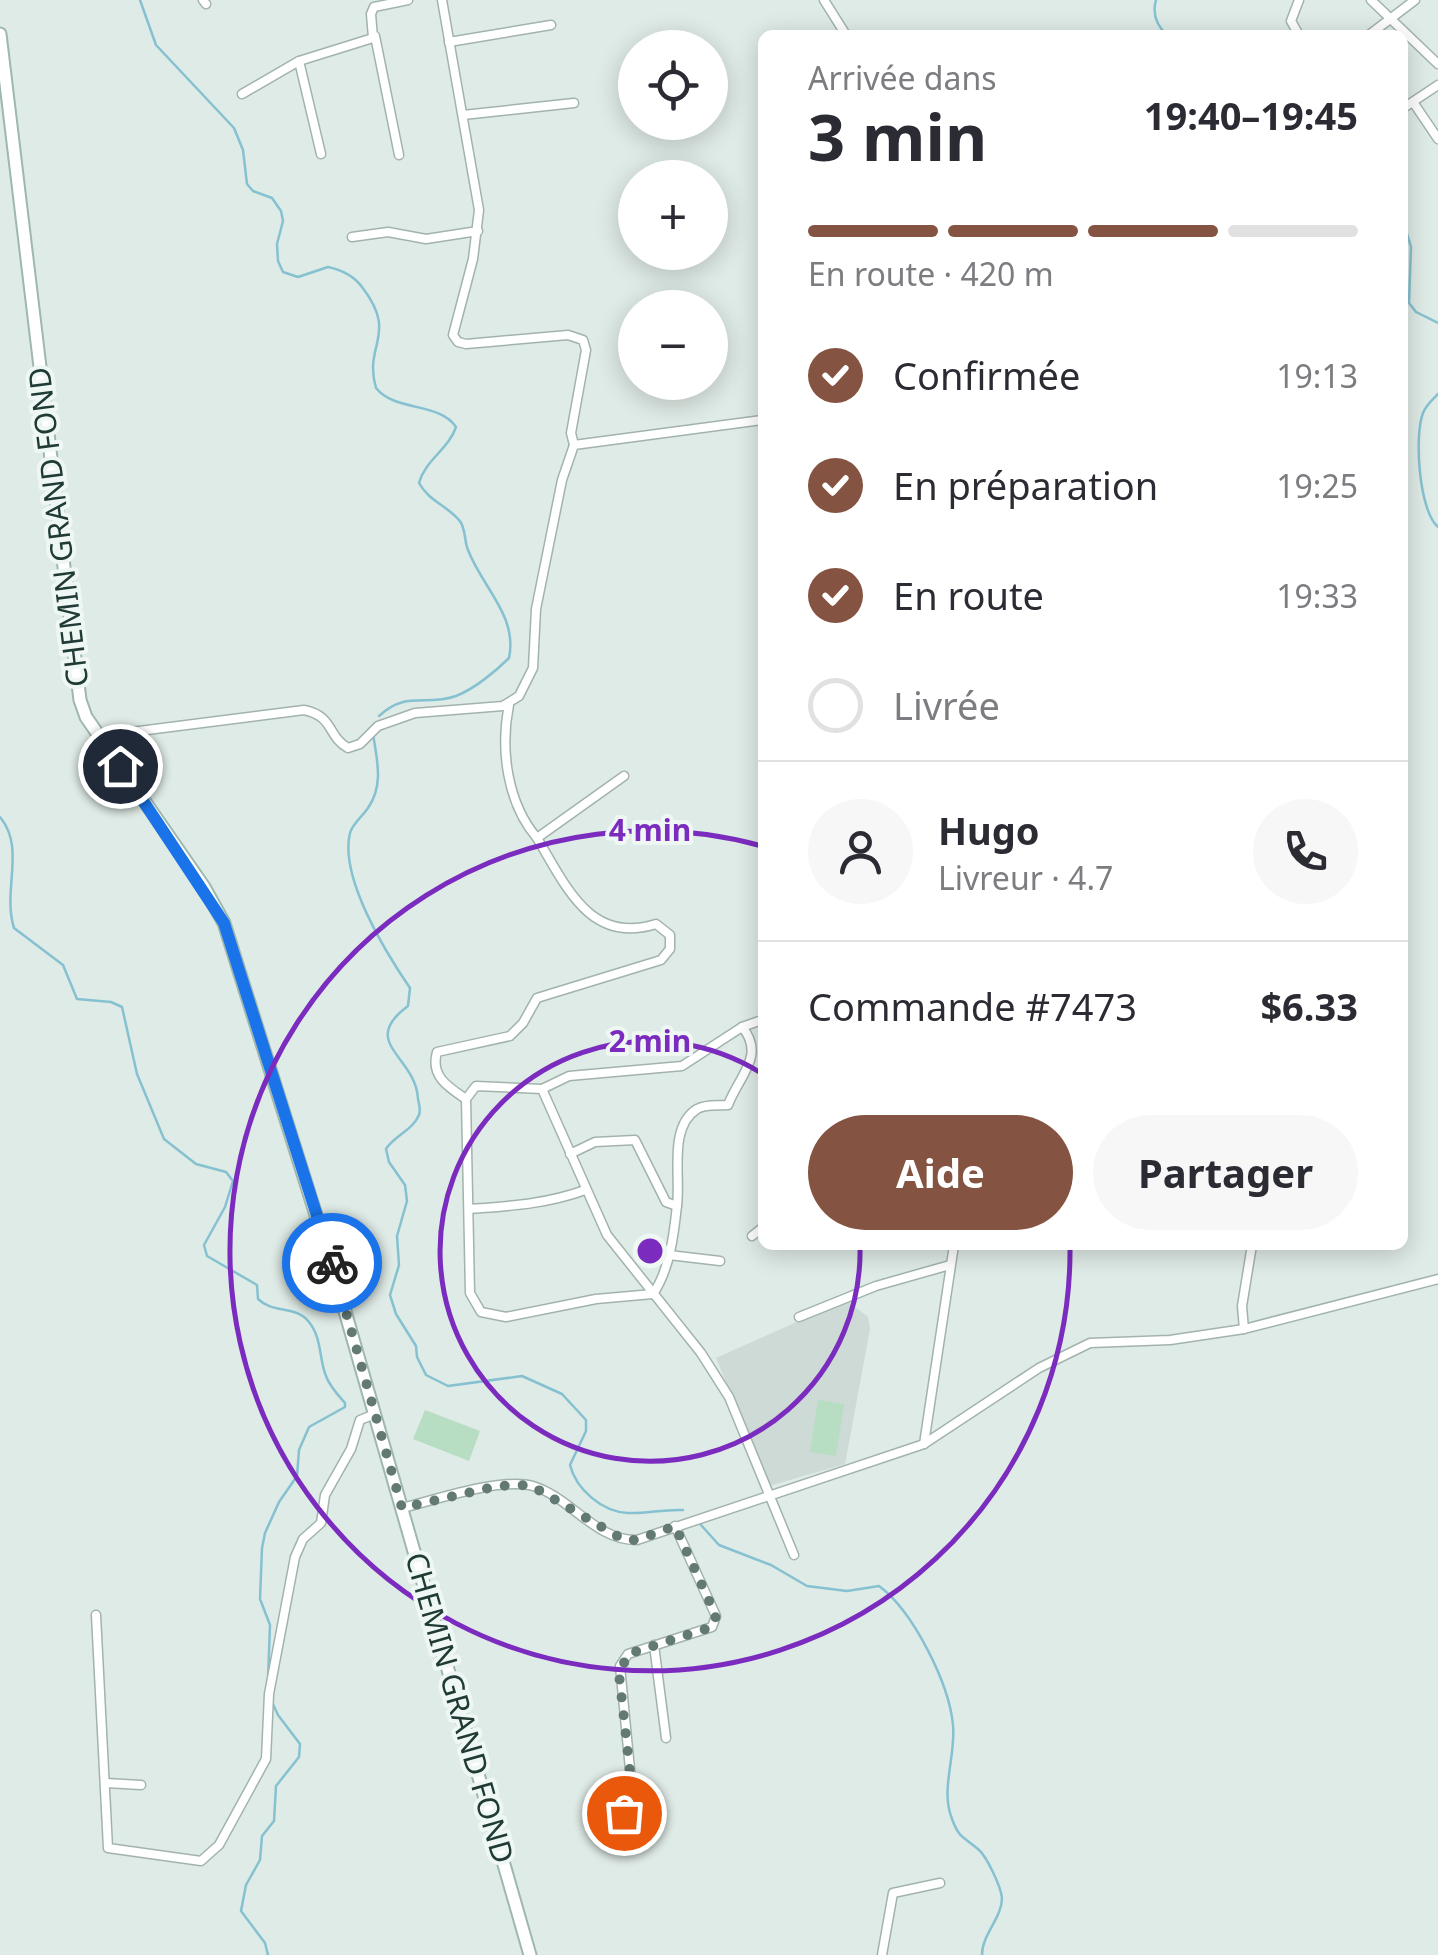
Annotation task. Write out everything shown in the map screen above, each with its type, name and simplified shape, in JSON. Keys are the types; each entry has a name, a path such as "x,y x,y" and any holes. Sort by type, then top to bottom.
{"street":[{"path":"399,155 371,14 374,3 408,0"},
{"path":"442,0 479,210 478,231 453,335 466,344 568,335 583,340 586,350 571,433 574,445 564,468 536,608 533,668 528,684 509,705 506,754 512,792 517,809 562,880 588,911 606,926 628,930 656,924 670,935 670,948 661,960 536,998 524,1023 510,1036 437,1052 436,1072 445,1085 466,1099"},
{"path":"824,0 843,30"},
{"path":"1296,30 1291,21 1299,0"},
{"path":"1371,0 1401,30"},
{"path":"1375,30 1415,0"},
{"path":"448,42 551,26"},
{"name":"CHEMIN GRAND FOND","path":"0,34 76,680 83,710 204,887 224,923 284,1107 530,1955"},
{"path":"242,94 299,61 374,36"},
{"path":"1408,36 1438,64"},
{"path":"299,61 321,154"},
{"path":"1408,106 1438,85"},
{"path":"1414,102 1438,140"},
{"path":"462,115 574,103"},
{"path":"352,237 388,232 426,240 478,231"},
{"path":"574,445 758,421"},
{"path":"100,736 304,710 321,716 339,742 348,748 360,744 378,726 415,714 509,705"},
{"path":"536,838 624,776"},
{"path":"742,1027 752,1039 753,1050 728,1105 698,1108 682,1132 678,1206 669,1254 653,1294 562,1304 506,1318 481,1312 470,1293 466,1099 476,1086 542,1089 570,1076 682,1066 742,1027 758,1021"},
{"path":"542,1089 607,1235 701,1353 729,1397 794,1555"},
{"path":"570,1154 595,1142 635,1140 666,1202 678,1206"},
{"path":"469,1209 531,1205 585,1190"},
{"path":"752,1236 758,1231"},
{"path":"924,1444 953,1250"},
{"path":"1244,1328 1242,1306 1251,1250"},
{"path":"669,1254 720,1261"},
{"path":"798,1317 876,1286 950,1265"},
{"path":"402,1508 498,1486 530,1485 624,1540 637,1540 924,1444 1040,1368 1090,1343 1170,1340 1244,1328 1438,1279"},
{"path":"96,1616 108,1848 193,1862 208,1857 266,1759 267,1709 295,1558 303,1539 320,1523 326,1491 351,1450 360,1420 375,1414"},
{"path":"625,1825 624,1813 632,1790 620,1666 628,1654 712,1627 716,1616 675,1526"},
{"path":"654,1645 666,1738"},
{"path":"106,1783 141,1784"},
{"path":"882,1955 893,1893 940,1883"}],"shaded area":[{"path":"846,1300 868,1317 870,1329 845,1464 769,1486 716,1358"}],"green space":[{"path":"818,1400 844,1404 836,1456 810,1452"},
{"path":"425,1410 480,1431 469,1461 413,1439"}],"waterway":[{"path":"140,0 156,45 234,128 243,150 247,184 253,191 272,198 281,211 283,221 277,244 283,272 298,277 328,267 355,280 373,303 378,317 373,373 376,388 394,401 439,414 456,427 419,483 461,523 474,564 504,615 509,658 484,680 456,696 398,703 379,716"},
{"path":"1156,0 1154,10 1163,30"},
{"path":"1408,237 1409,303 1416,312 1438,323"},
{"path":"1438,394 1423,413 1419,455 1426,506 1438,527"},
{"path":"373,734 376,790 351,829 348,851 367,914 410,988 408,1006 388,1030 389,1040 415,1084 420,1109 412,1125 386,1149 389,1162 405,1185 407,1201 397,1236 399,1265 390,1295 396,1314 416,1346 426,1375 448,1386 522,1376 562,1394 586,1420 586,1431 570,1465 573,1474 600,1504 628,1513 683,1510"},
{"path":"0,817 8,829 13,856 10,899 14,928 63,965 77,999 122,1007 137,1074 164,1139 196,1164 226,1172 233,1181 225,1207 204,1245 207,1256 257,1285 258,1299 264,1304 298,1313 309,1322 328,1380 345,1403 345,1407 309,1427 299,1450 297,1476 265,1533 260,1599 270,1625 268,1680"},
{"path":"701,1525 719,1545 771,1565 807,1586 847,1591 879,1586 916,1630 937,1669 950,1708 951,1816 959,1834 986,1859 1001,1893 999,1912 982,1955"},
{"path":"268,1955 265,1943 241,1911 246,1885 260,1860 262,1836 274,1821 276,1786 299,1757 300,1744 272,1702"}],"way so far":[{"path":"332,1263 402,1508 498,1486 530,1485 624,1540 637,1540 675,1526 716,1609 715,1622 712,1627 628,1654 620,1666 632,1790 624,1813"}],"route":[{"path":"120,766 204,887 224,923 332,1263"}]}
